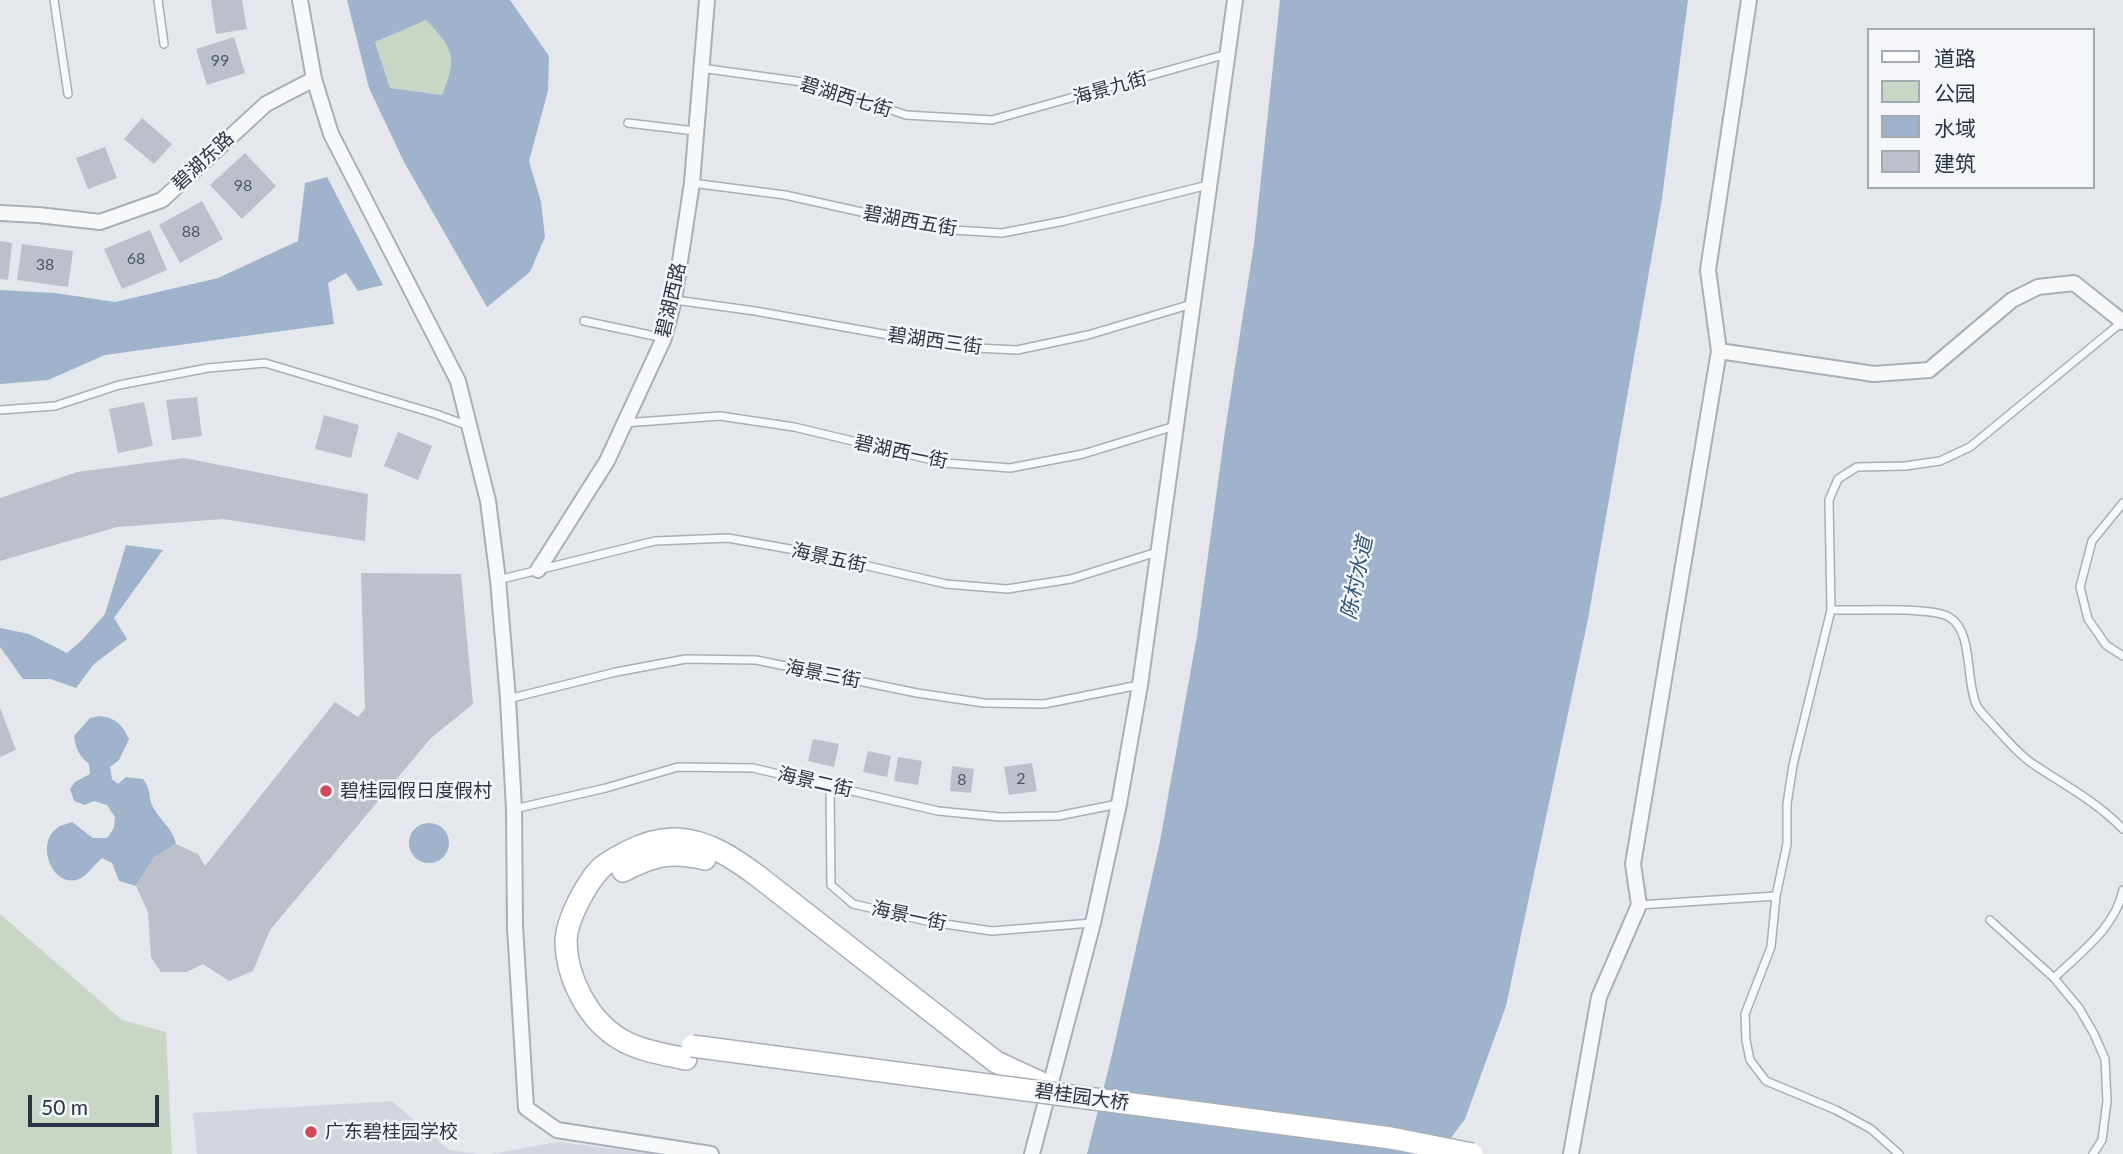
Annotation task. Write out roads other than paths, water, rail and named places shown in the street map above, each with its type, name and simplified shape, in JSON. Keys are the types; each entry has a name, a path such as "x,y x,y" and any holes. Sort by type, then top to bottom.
{"main road":[{"path":"689,1052 632,1032 610,1016 592,991 582,963 580,938 587,910 604,884 648,858 682,854 720,863 762,891 1000,1077 1047,1092"},
{"name":"碧桂园大桥","path":"689,1052 1380,1146 1419,1154"},
{"name":"碧桂园大桥","path":"689,1052 1391,1138 1472,1154"}],"street":[{"path":"300,0 314,79 331,134 457,381 488,501 508,699 514,809 515,927 526,1108 557,1130 711,1154"},
{"name":"碧湖西路","path":"538,570 607,461 664,338 674,300 692,183 707,0"},
{"path":"1032,1154 1093,923 1119,804 1140,685 1235,0"},
{"path":"1571,1154 1599,997 1639,905 1633,864 1719,351 1708,270 1749,0"},
{"name":"碧湖东路","path":"0,213 100,222 162,200 266,104 314,79"},
{"path":"1719,351 1874,374 1929,370 2012,300 2038,287 2074,283 2122,321"}],"lane":[{"path":"54,0 68,94"},
{"path":"158,0 164,44"},
{"name":"海景九街","path":"992,120 1227,54"},
{"name":"碧湖西七街","path":"701,68 817,84 906,115 992,120"},
{"path":"628,123 695,131"},
{"name":"碧湖西五街","path":"692,183 785,195 938,229 1002,233 1064,222 1209,185"},
{"name":"碧湖西三街","path":"674,300 755,311 955,347 1017,350 1088,335 1192,304"},
{"path":"584,321 664,338"},
{"path":"1899,1154 1871,1129 1836,1110 1766,1081 1750,1060 1745,1014 1771,947 1776,896 1787,844 1787,804 1793,765 1831,610 1829,500 1838,479 1857,467 1905,466 1940,461 1970,447 2122,321"},
{"path":"0,410 55,406 119,385 208,368 265,363 469,426"},
{"name":"碧湖西一街","path":"624,423 720,416 794,427 945,463 1010,468 1083,454 1175,426"},
{"path":"2123,503 2092,541 2080,587 2088,619 2106,645 2123,656"},
{"name":"海景五街","path":"498,580 654,541 728,538 946,584 1007,589 1071,579 1158,552"},
{"path":"1831,610 1925,611 1949,617 1961,632 1967,647 1977,706 2005,739 2031,762 2075,789 2106,812 2123,829"},
{"name":"海景三街","path":"508,699 616,672 686,659 756,660 917,693 984,703 1044,704 1140,685"},
{"name":"海景二街","path":"514,809 606,788 678,767 752,768 938,811 1000,817 1058,816 1119,804"},
{"name":"海景一街","path":"830,786 831,885 853,904 931,922 992,931 1093,923"},
{"path":"2054,978 2101,934 2120,906 2123,890"},
{"path":"1639,905 1776,896"},
{"path":"1990,920 2054,978 2079,1008 2105,1059 2107,1101 2102,1140 2093,1154"}],"water":[{"path":"347,0 510,0 549,56 548,91 529,161 541,202 545,237 530,272 487,307 404,162 369,88","holes":["426,20 442,38 450,54 450,71 442,95 390,88 375,42"]},
{"name":"陈村水道","path":"1280,0 1688,0 1662,198 1588,619 1506,1006 1465,1119 1439,1154 1087,1154 1160,841 1197,636 1254,244"},
{"path":"327,177 383,285 358,291 346,273 328,283 334,324 105,355 48,380 0,384 0,290 55,293 115,302 218,278 298,241 305,183"},
{"path":"126,545 163,550 114,618 127,639 94,664 76,688 50,679 23,679 0,647 0,628 29,634 67,653 105,614"},
{"path":"99,716 118,723 129,739 119,760 110,767 112,779 118,784 126,777 143,779 152,805 172,833 176,844 154,857 136,886 119,881 112,863 102,858 81,878 71,881 55,873 47,855 50,835 60,826 72,822 93,838 107,838 114,828 115,817 107,805 94,801 85,805 74,801 70,789 75,782 90,774 89,764 78,752 74,736 90,718"},
{"path":"429,823 437,824 443,829 448,835 448,851 443,857 437,862 429,863 421,862 415,857 410,851 409,843 410,835 415,829 421,824"}],"place":[{"name":"碧桂园假日度假村","path":"326,791"},
{"name":"广东碧桂园学校","path":"311,1132"}]}
